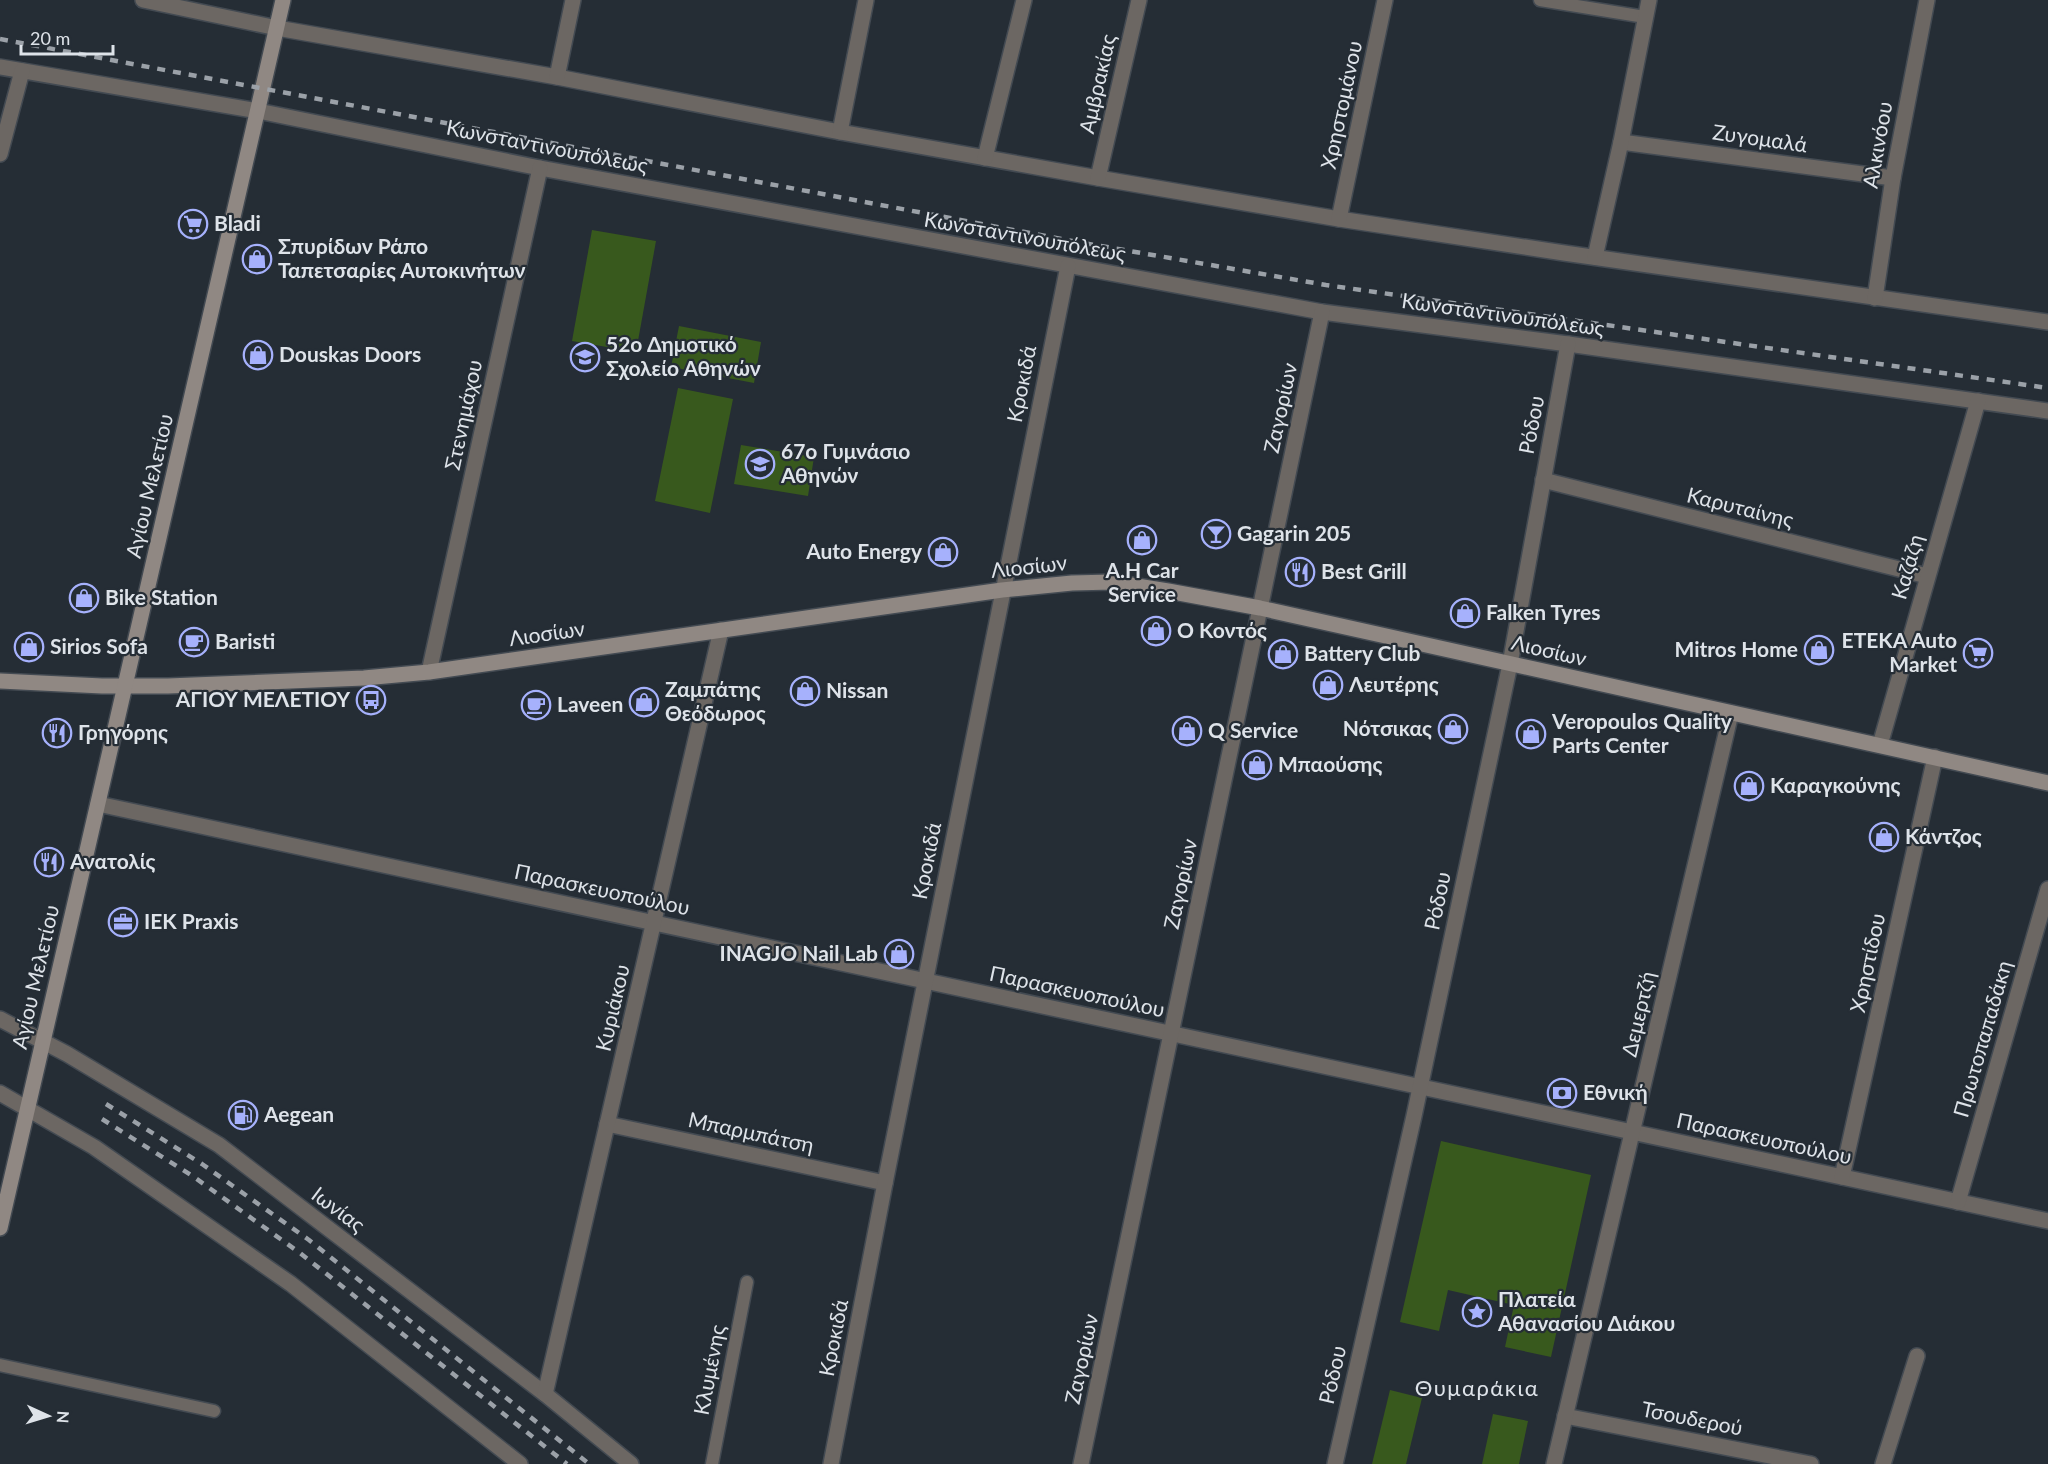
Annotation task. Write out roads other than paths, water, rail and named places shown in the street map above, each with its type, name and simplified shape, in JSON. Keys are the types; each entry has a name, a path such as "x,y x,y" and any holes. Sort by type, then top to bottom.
{"main road":[{"name":"Αγίου Μελετίου","path":"0,1228 3,1202 28,1107 283,0"},
{"name":"Λιοσίων","path":"0,681 168,686 364,678 429,672 1002,590 1072,583 1112,582 1260,608 2048,783"}],"street":[{"path":"143,0 277,28 557,77 840,132 1339,219 2048,322"},
{"path":"557,77 573,0"},
{"path":"840,132 866,0"},
{"path":"985,158 1024,0"},
{"name":"Αμβρακίας","path":"1098,178 1139,0"},
{"name":"Χρηστομάνου","path":"1339,219 1385,0"},
{"path":"1595,257 1621,142 1648,0"},
{"name":"Αλκινόου","path":"1875,298 1893,178 1927,0"},
{"name":"Κωνσταντινουπόλεως","path":"0,67 258,111 540,168 1322,312 2048,411"},
{"path":"0,154 22,71"},
{"name":"Ζυγομαλά","path":"1621,142 1893,178"},
{"name":"Στενημάχου","path":"429,672 540,168"},
{"name":"Κροκιδά","path":"831,1464 1002,590 1068,266"},
{"name":"Ζαγορίων","path":"1081,1464 1322,312"},
{"name":"Ρόδου","path":"1335,1464 1420,1087 1510,664 1568,344"},
{"name":"Καζάζη","path":"1880,745 1978,401"},
{"name":"Καρυταίνης","path":"1543,480 1927,576"},
{"name":"Κυριάκου","path":"545,1394 721,630"},
{"name":"Δεμερτζή","path":"1554,1464 1731,713"},
{"name":"Χρηστίδου","path":"1842,1177 1935,757"},
{"name":"Παρασκευοπούλου","path":"98,804 2048,1221"},
{"name":"Πρωτοπαπαδάκη","path":"1958,1202 2048,889"},
{"name":"Ιωνίας","path":"0,1019 43,1040 219,1145 545,1394 631,1464"},
{"path":"0,1093 28,1107 94,1147 291,1284 520,1464"},
{"name":"Μπαρμπάτση","path":"608,1124 885,1183"},
{"path":"1883,1464 1917,1356"},
{"name":"Τσουδερού","path":"1565,1416 1811,1464"}],"lane":[{"path":"1540,0 1645,17"},
{"name":"Κλυμένης","path":"712,1464 747,1282"},
{"path":"0,1365 214,1411"}],"railway":[{"path":"0,39 1072,241 1326,285 2048,388"},
{"path":"106,1104 202,1164 309,1240 589,1464"},
{"path":"102,1119 194,1177 300,1253 567,1464"}],"place":[{"name":"Bladi","path":"193,224"},
{"name":"Σπυρίδων Ράπο Ταπετσαρίες Αυτοκινήτων","path":"257,259"},
{"name":"Douskas Doors","path":"258,355"},
{"name":"52ο Δημοτικό Σχολείο Αθηνών","path":"585,357"},
{"name":"67ο Γυμνάσιο Αθηνών","path":"760,464"},
{"name":"Gagarin 205","path":"1216,534"},
{"name":"A.H Car Service","path":"1142,540"},
{"name":"Auto Energy","path":"943,552"},
{"name":"Best Grill","path":"1300,572"},
{"name":"Bike Station","path":"84,598"},
{"name":"Falken Tyres","path":"1465,613"},
{"name":"Ο Κοντός","path":"1156,631"},
{"name":"Baristi","path":"194,642"},
{"name":"Sirios Sofa","path":"29,647"},
{"name":"Mitros Home","path":"1819,650"},
{"name":"ETEKA Auto Market","path":"1978,653"},
{"name":"Battery Club","path":"1283,654"},
{"name":"Λευτέρης","path":"1328,685"},
{"name":"Nissan","path":"805,691"},
{"name":"ΑΓΙΟΥ ΜΕΛΕΤΙΟΥ","path":"371,700"},
{"name":"Ζαμπάτης Θεόδωρος","path":"644,702"},
{"name":"Laveen","path":"536,705"},
{"name":"Νότσικας","path":"1453,729"},
{"name":"Q Service","path":"1187,731"},
{"name":"Γρηγόρης","path":"57,733"},
{"name":"Veropoulos Quality Parts Center","path":"1531,734"},
{"name":"Μπαούσης","path":"1257,765"},
{"name":"Καραγκούνης","path":"1749,786"},
{"name":"Κάντζος","path":"1884,837"},
{"name":"Ανατολίς","path":"49,862"},
{"name":"IEK Praxis","path":"123,922"},
{"name":"INAGJO Nail Lab","path":"899,954"},
{"name":"Εθνική","path":"1562,1093"},
{"name":"Aegean","path":"243,1115"},
{"name":"Πλατεία Αθανασίου Διάκου","path":"1477,1312"}],"district":[{"name":"Θυμαράκια","path":"1477,1388"}]}
